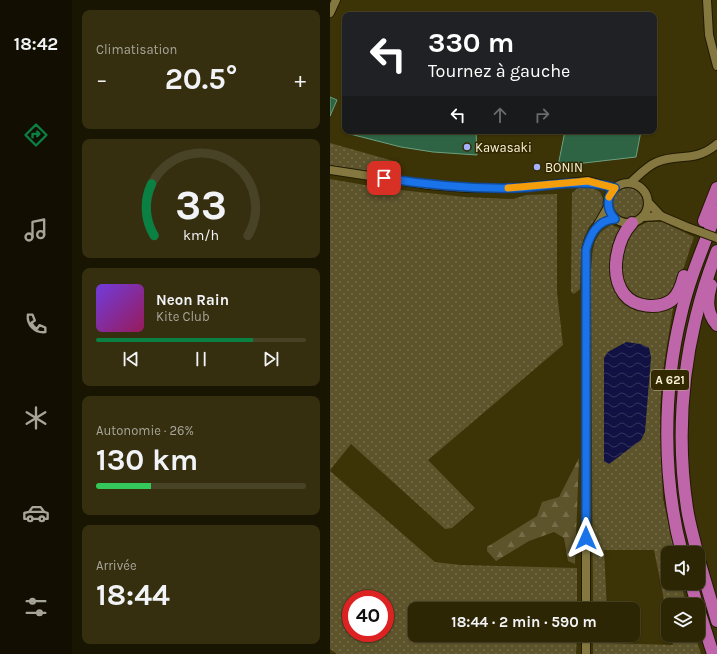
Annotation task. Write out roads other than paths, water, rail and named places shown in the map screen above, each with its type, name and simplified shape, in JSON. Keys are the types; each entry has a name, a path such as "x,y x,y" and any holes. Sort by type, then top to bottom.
{"highway":[{"path":"638,220 625,231 619,246 617,264 620,285 624,294 640,304 649,306 662,305 672,300 680,289 717,188"},
{"name":"A 621","path":"681,546 672,497 668,442 668,396 671,368 681,314 700,256 717,211"},
{"name":"A 621","path":"695,546 687,509 682,466 685,389 693,326 704,283 717,251"},
{"path":"717,267 708,295 708,305 710,314 717,325"},
{"path":"705,581 717,621"},
{"path":"705,628 713,654"}],"street":[{"path":"330,13 336,0"},
{"path":"708,0 708,35 717,66"},
{"path":"330,170 429,185 468,188 517,188 580,181 615,188 630,183 659,161 695,156 706,152 717,144"},
{"path":"642,190 645,175 652,165"},
{"path":"630,183 642,190 646,195 648,202 647,210 638,220"},
{"path":"596,184 609,198"},
{"path":"586,602 586,250 590,238 608,207 609,198 615,188"},
{"path":"648,202 661,216 717,238"},
{"path":"608,207 615,219 622,222 661,216"},
{"path":"597,227 604,222 615,219"},
{"path":"586,642 586,654"}],"water":[{"path":"626,342 641,344 649,348 651,357 645,432 641,440 609,464 604,461 604,358 608,352"}],"place":[{"name":"Kawasaki","path":"467,147"},
{"name":"BONIN","path":"537,167"}]}
